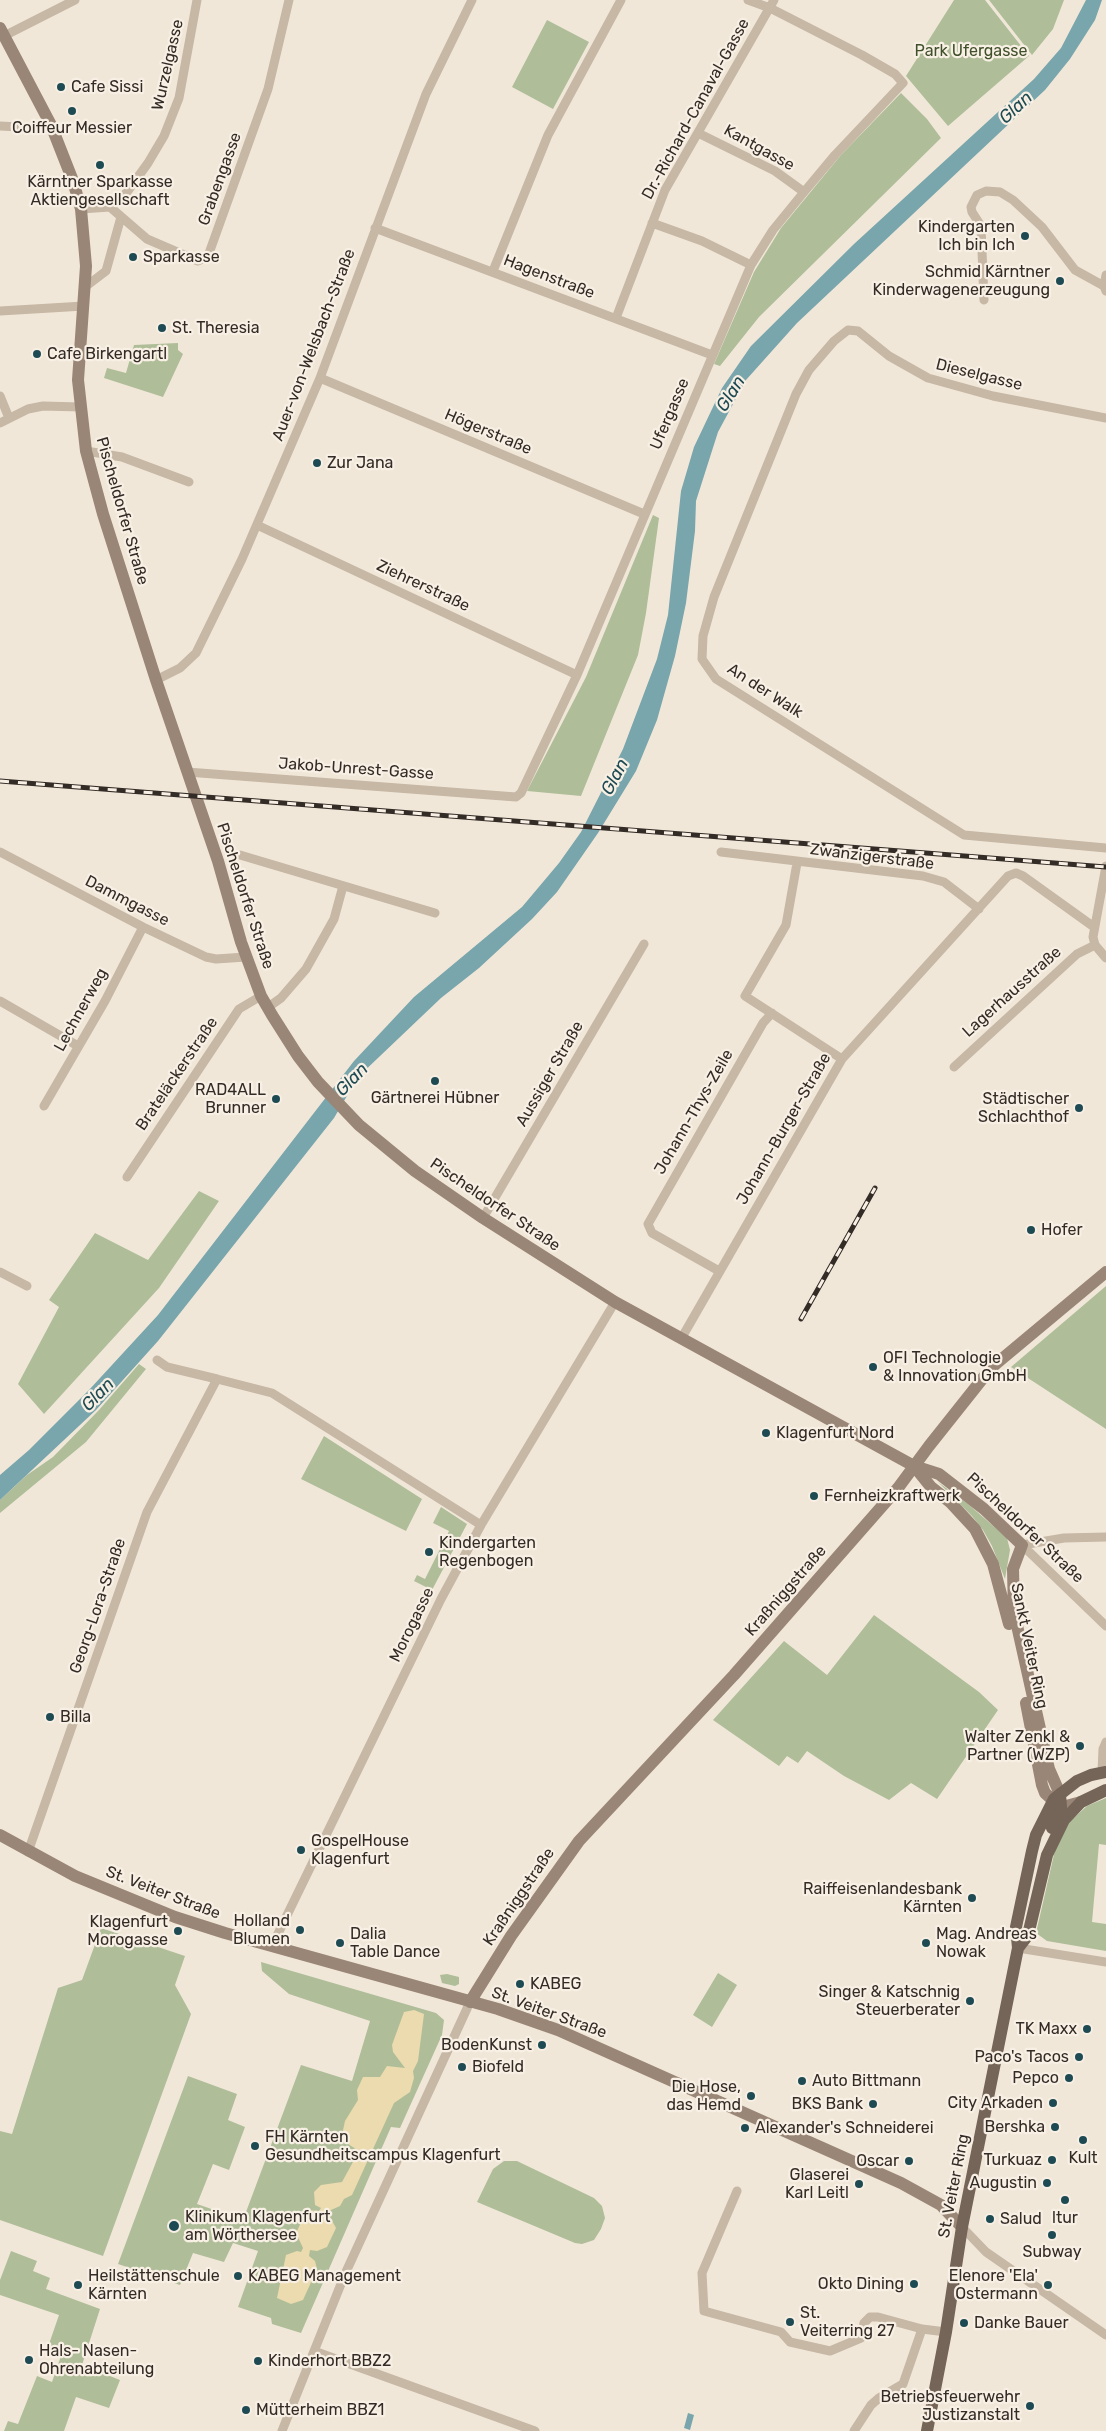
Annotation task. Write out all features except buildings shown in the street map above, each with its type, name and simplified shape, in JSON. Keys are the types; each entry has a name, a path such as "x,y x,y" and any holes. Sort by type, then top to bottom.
{"main road":[{"name":"Pischeldorfer Straße","path":"2,32 52,125 73,181 81,209 86,266 78,380 86,450 103,514 156,680 218,861 246,957 267,1008 298,1056 318,1082 352,1118 398,1159 483,1218 615,1302 914,1466 947,1479 1022,1545"},
{"name":"Kraßniggstraße","path":"470,2002 511,1936 578,1841 734,1675 898,1488 991,1368 1106,1272"},
{"name":"Pischeldorfer Straße","path":"914,1466 931,1487"},
{"name":"Sankt Veiter Ring","path":"931,1487 962,1514 975,1529 993,1564 1004,1604 1042,1785 1045,1793 1063,1803"},
{"name":"Sankt Veiter Ring","path":"1022,1545 1013,1569 1014,1612 1048,1769 1063,1803"},
{"path":"1063,1803 1077,1782 1104,1772"},
{"path":"1063,1803 1106,1790"},
{"name":"St. Veiter Ring","path":"1018,1948 1028,1935 1047,1855 1064,1820 1063,1803"},
{"name":"St. Veiter Ring","path":"927,2431 946,2332 962,2228 1018,1948 1016,1927 1032,1851 1063,1803"},
{"name":"St. Veiter Straße","path":"0,1835 75,1876 143,1905 225,1933 470,2002 566,2034 901,2183 940,2205 962,2228"}],"street":[{"path":"2,32 75,0"},
{"name":"Wurzelgasse","path":"110,207 127,192 148,163 173,115 197,0"},
{"name":"Grabengasse","path":"110,207 147,239 198,260 208,256 268,89 289,0"},
{"name":"Auer-von-Welsbach-Straße","path":"156,680 180,668 196,654 257,525 320,378 426,94 472,0"},
{"path":"493,271 548,135 621,0"},
{"path":"748,0 772,4"},
{"name":"Ufergasse","path":"521,792 577,675 751,265 773,230 835,154 903,83 895,74 772,4"},
{"name":"Dr.-Richard-Canaval-Gasse","path":"616,318 652,222 671,178 772,4"},
{"path":"0,126 40,128 52,125"},
{"name":"Kantgasse","path":"698,133 775,171 804,192"},
{"path":"984,300 981,226 972,207 977,195 986,191 1000,192 1013,200 1042,227 1075,270 1105,289 1106,275"},
{"path":"81,209 110,207"},
{"path":"85,287 106,271 121,217"},
{"path":"652,222 702,241 751,265"},
{"name":"Hagenstraße","path":"375,228 712,355"},
{"path":"0,311 84,306"},
{"name":"An der Walk","path":"858,331 848,330 834,341 809,370 796,394 714,597 703,636 702,659 716,679 964,835 1103,848"},
{"name":"Dieselgasse","path":"858,331 889,356 928,378 993,396 1106,418"},
{"name":"Högerstraße","path":"320,378 644,514"},
{"path":"0,396 9,418"},
{"path":"0,424 28,409 43,406 80,407"},
{"path":"86,450 122,457 189,482"},
{"name":"Ziehrerstraße","path":"257,525 577,675"},
{"name":"Jakob-Unrest-Gasse","path":"187,772 516,797 521,792"},
{"name":"Dammgasse","path":"0,852 143,927 206,957 216,959 246,957"},
{"name":"Zwanzigerstraße","path":"721,852 797,863 923,876 944,882 979,909"},
{"path":"240,855 434,913"},
{"path":"797,863 786,925 745,996 842,1060"},
{"path":"1106,866 1094,927 1095,945 1106,958"},
{"path":"979,909 1008,876 1016,873 1094,927"},
{"path":"267,1008 281,998 306,969 334,919 343,886"},
{"name":"Johann-Burger-Straße","path":"681,1339 842,1060 979,909"},
{"name":"Lechnerweg","path":"44,1106 105,1001 143,927"},
{"name":"Aussiger Straße","path":"483,1218 644,944"},
{"name":"Lagerhausstraße","path":"954,1067 1076,954 1095,945"},
{"name":"Brateläckerstraße","path":"127,1177 239,1009 261,996"},
{"path":"0,1001 78,1046"},
{"name":"Johann-Thys-Zeile","path":"719,1272 652,1234 648,1224 763,1023 772,1013"},
{"path":"0,1272 26,1286"},
{"name":"Morogasse","path":"272,1946 441,1599 481,1525 615,1302"},
{"path":"157,1360 167,1367 272,1393 481,1525"},
{"name":"Georg-Lora-Straße","path":"28,1852 147,1512 217,1379"},
{"path":"1022,1545 1064,1538 1106,1537"},
{"name":"Pischeldorfer Straße","path":"1022,1545 1106,1626"},
{"path":"1104,1772 1103,1749 1106,1742"},
{"path":"1018,1948 1106,1962"},
{"name":"Kraßniggstraße","path":"282,2431 345,2274 470,2002"},
{"path":"737,2191 702,2274 704,2311 781,2332 790,2342 830,2351 861,2338 864,2322 870,2317 878,2317 922,2329 946,2332"},
{"name":"St. Veiter Straße","path":"962,2228 982,2249 1022,2279 1104,2332"},
{"path":"854,2431 871,2405 878,2398 903,2384 922,2329"},
{"path":"314,2351 535,2431"}],"green space":[{"name":"Park Ufergasse","path":"954,0 985,0 1029,56 948,126 906,76"},
{"path":"989,0 1064,0 1053,29 1032,55"},
{"path":"547,20 589,42 553,109 512,87"},
{"path":"901,93 927,119 941,138 759,317 720,366 714,364 754,272 781,228 841,155"},
{"path":"178,343 178,350 183,354 163,397 104,378 107,368 126,373 134,345"},
{"path":"653,515 659,518 646,613 638,655 581,796 527,791 586,677"},
{"path":"199,1191 219,1201 159,1288 44,1414 18,1384 59,1307 49,1300 95,1233 148,1260"},
{"path":"1106,1286 1106,1429 1011,1367"},
{"path":"139,1364 146,1369 86,1442 0,1513 0,1500 27,1475 53,1457 99,1410"},
{"path":"324,1436 422,1499 406,1531 301,1479"},
{"path":"938,1482 968,1504 1007,1538 1010,1550 1005,1579 992,1546 983,1530 972,1516"},
{"path":"441,1507 467,1524 432,1590 414,1581 417,1575 425,1579 449,1531 433,1523"},
{"path":"874,1615 979,1692 998,1710 937,1799 911,1783 889,1800 844,1776 807,1751 798,1763 787,1756 779,1766 713,1720 784,1641 827,1675"},
{"path":"1106,1798 1106,1845 1099,1844 1092,1922 1106,1924 1106,1951 1047,1941 1036,1933 1055,1850 1069,1822 1087,1806"},
{"path":"101,1928 185,1956 175,1985 191,2014 103,2256 0,2220 0,2131 12,2134 58,1988 82,1980"},
{"path":"261,1962 436,2013 444,2020 442,2035 400,2128 391,2127 301,2333 272,2324 271,2318 238,2307 258,2251 233,2243 224,2262 193,2253 180,2285 118,2264 188,2076 237,2094 228,2120 245,2127 229,2170 213,2164 197,2204 243,2220 301,2065 352,2081 370,2021 289,1994 262,1971"},
{"path":"718,1973 737,1985 712,2027 693,2015"},
{"path":"447,1974 459,1977 459,1984 455,1986 442,1983 440,1975"},
{"path":"504,2161 517,2161 594,2198 602,2206 605,2218 594,2240 582,2244 575,2243 477,2202 493,2169"},
{"path":"11,2251 37,2261 33,2271 50,2278 46,2289 100,2309 82,2365 120,2380 109,2408 76,2397 64,2431 4,2431 8,2421 18,2424 37,2376 52,2382 62,2353 48,2347 59,2315 0,2295 0,2280"}],"sand":[{"path":"414,2010 424,2014 418,2061 413,2071 414,2078 410,2092 394,2103 352,2195 344,2199 340,2206 331,2210 329,2215 336,2228 327,2247 317,2251 310,2250 309,2256 315,2261 317,2269 303,2300 291,2304 277,2298 286,2255 297,2251 301,2252 303,2248 296,2233 307,2210 319,2211 321,2208 315,2205 314,2192 321,2185 342,2182 359,2151 345,2142 342,2135 345,2121 358,2100 357,2090 363,2077 380,2077 387,2066 405,2068 393,2052 392,2045 404,2012"}],"water":[{"name":"Glan","path":"1086,0 1102,0 1095,20 1070,59 1045,90 797,323 746,380 718,432 696,501 695,531 686,603 675,656 657,720 636,771 598,833 557,892 532,919 479,968 441,998 358,1077 334,1118 158,1341 96,1410 0,1500 0,1475 29,1450 89,1390 158,1315 354,1061 414,997 522,907 559,863 581,832 623,749 657,659 668,615 681,491 694,447 722,388 751,346 854,244 1034,79 1061,48"},
{"path":"688,2413 694,2415 690,2430 684,2428"}],"railway":[{"path":"0,781 1106,867"},
{"path":"801,1319 875,1188"}],"place":[{"name":"Cafe Sissi","path":"61,87"},
{"name":"Coiffeur Messier","path":"72,111"},
{"name":"Kärntner Sparkasse Aktiengesellschaft","path":"100,165"},
{"name":"Kindergarten Ich bin Ich","path":"1025,236"},
{"name":"Sparkasse","path":"133,257"},
{"name":"Schmid Kärntner Kinderwagenerzeugung","path":"1060,281"},
{"name":"St. Theresia","path":"162,328"},
{"name":"Cafe Birkengartl","path":"37,354"},
{"name":"Zur Jana","path":"317,463"},
{"name":"Gärtnerei Hübner","path":"435,1081"},
{"name":"RAD4ALL Brunner","path":"276,1099"},
{"name":"Städtischer Schlachthof","path":"1079,1108"},
{"name":"Hofer","path":"1031,1230"},
{"name":"OFI Technologie & Innovation GmbH","path":"873,1367"},
{"name":"Klagenfurt Nord","path":"766,1433"},
{"name":"Fernheizkraftwerk","path":"814,1496"},
{"name":"Kindergarten Regenbogen","path":"429,1552"},
{"name":"Billa","path":"50,1717"},
{"name":"Walter Zenkl & Partner (WZP)","path":"1080,1746"},
{"name":"GospelHouse Klagenfurt","path":"301,1850"},
{"name":"Raiffeisenlandesbank Kärnten","path":"972,1898"},
{"name":"Holland Blumen","path":"300,1930"},
{"name":"Klagenfurt Morogasse","path":"178,1931"},
{"name":"Dalia Table Dance","path":"340,1943"},
{"name":"Mag. Andreas Nowak","path":"926,1943"},
{"name":"KABEG","path":"520,1984"},
{"name":"Singer & Katschnig Steuerberater","path":"970,2001"},
{"name":"TK Maxx","path":"1087,2029"},
{"name":"BodenKunst","path":"542,2045"},
{"name":"Paco's Tacos","path":"1079,2057"},
{"name":"Biofeld","path":"462,2067"},
{"name":"Pepco","path":"1069,2078"},
{"name":"Auto Bittmann","path":"802,2081"},
{"name":"Die Hose, das Hemd","path":"751,2096"},
{"name":"City Arkaden","path":"1053,2103"},
{"name":"BKS Bank","path":"873,2104"},
{"name":"Bershka","path":"1055,2127"},
{"name":"Alexander's Schneiderei","path":"745,2128"},
{"name":"Kult","path":"1083,2140"},
{"name":"FH Kärnten Gesundheitscampus Klagenfurt","path":"255,2146"},
{"name":"Turkuaz","path":"1052,2160"},
{"name":"Oscar","path":"909,2161"},
{"name":"Augustin","path":"1047,2183"},
{"name":"Glaserei Karl Leitl","path":"859,2184"},
{"name":"ltur","path":"1065,2200"},
{"name":"Salud","path":"990,2219"},
{"name":"Klinikum Klagenfurt am Wörthersee","path":"174,2226"},
{"name":"Subway","path":"1052,2235"},
{"name":"KABEG Management","path":"238,2276"},
{"name":"Okto Dining","path":"914,2284"},
{"name":"Heilstättenschule Kärnten","path":"78,2285"},
{"name":"Elenore 'Ela' Ostermann","path":"1048,2285"},
{"name":"St. Veiterring 27","path":"790,2322"},
{"name":"Danke Bauer","path":"964,2323"},
{"name":"Hals- Nasen- Ohrenabteilung","path":"29,2360"},
{"name":"Kinderhort BBZ2","path":"258,2361"},
{"name":"Betriebsfeuerwehr Justizanstalt","path":"1030,2406"},
{"name":"Mütterheim BBZ1","path":"246,2410"}]}
